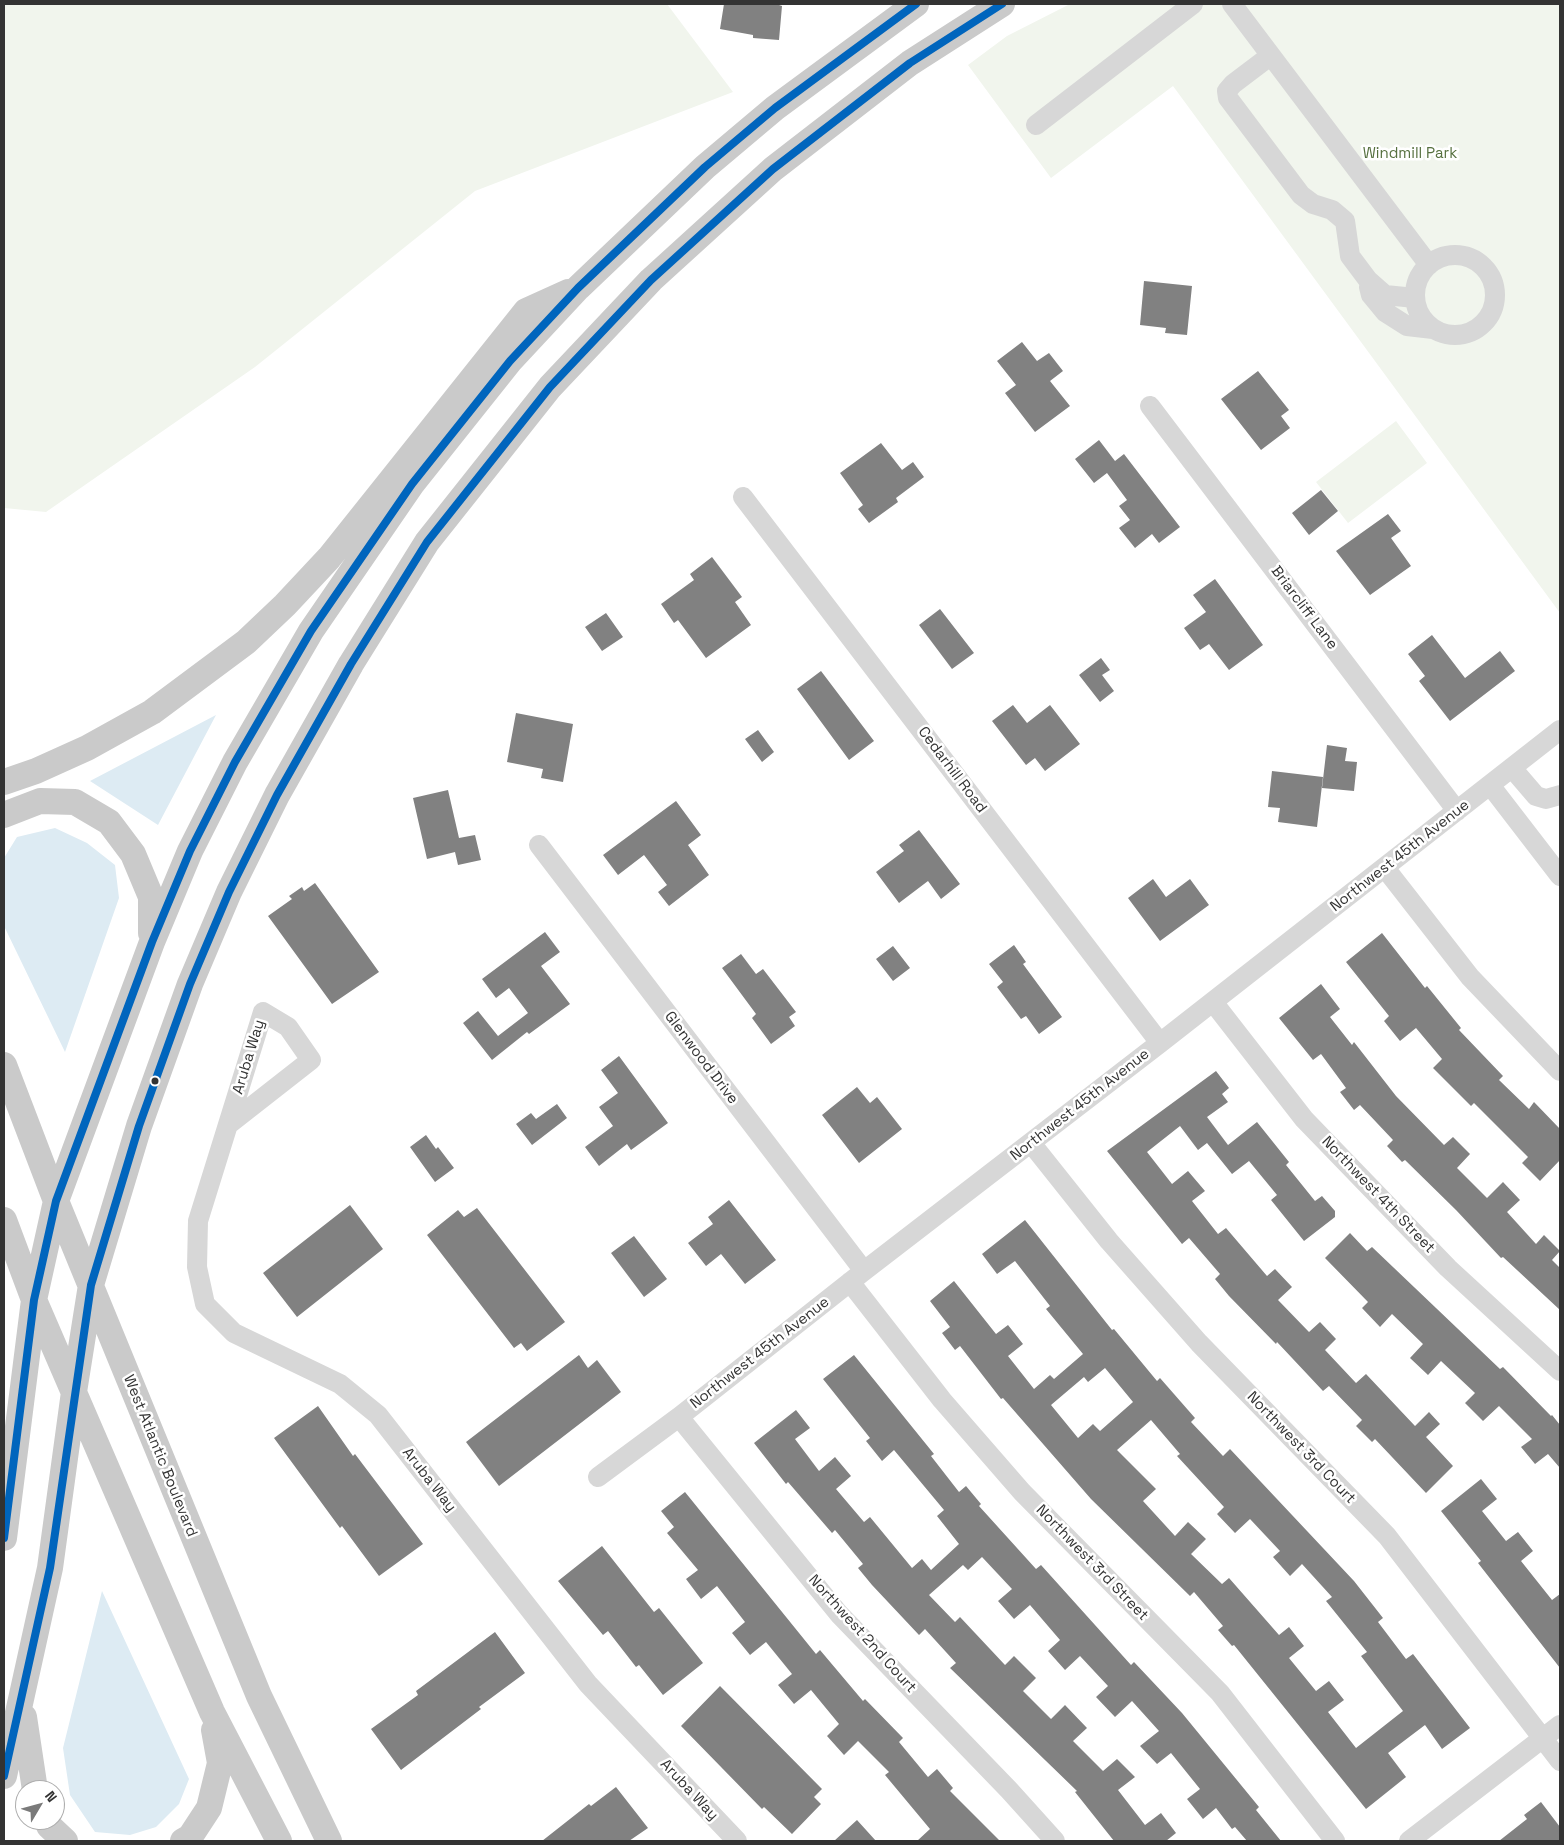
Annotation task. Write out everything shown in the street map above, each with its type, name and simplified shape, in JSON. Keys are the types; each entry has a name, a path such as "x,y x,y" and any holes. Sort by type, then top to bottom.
{"main road":[{"path":"4,1538 34,1300 56,1201 152,942 190,851 235,762 311,631 412,484 510,360 578,288 705,167 775,108 916,4"},
{"path":"4,1776 50,1568 74,1392 91,1286 139,1126 190,984 229,892 277,795 351,664 426,542 550,386 651,280 773,169 910,63 1002,4"},
{"path":"4,782 36,771 87,748 152,712 246,642 286,605 329,558 526,311 578,288"},
{"path":"4,816 40,801 75,802 109,822 133,854 151,898 152,942"},
{"name":"West Atlantic Boulevard","path":"4,1065 56,1201 259,1696 329,1841"},
{"path":"4,1220 34,1300 212,1712 280,1841"},
{"path":"22,1700 34,1780"},
{"path":"183,1841 190,1837 209,1808 220,1763 212,1712"},
{"path":"53,1830 65,1841"}],"street":[{"path":"1036,125 1192,4"},
{"path":"1232,4 1429,265"},
{"path":"1270,56 1233,84 1227,91 1228,98 1301,195 1313,204 1332,210 1345,221 1350,256 1368,280 1385,295 1415,298"},
{"path":"1368,280 1371,295 1385,312 1408,326 1433,328 1452,335 1473,331 1488,317 1495,298 1491,278 1477,262 1457,255 1437,259 1429,265 1417,282 1415,298 1419,313 1433,328"},
{"name":"Briarcliff Lane","path":"1150,406 1457,811"},
{"name":"Cedarhill Road","path":"743,497 1160,1043"},
{"name":"Northwest 45th Avenue","path":"598,1477 680,1417 857,1276 1213,1002 1560,730"},
{"path":"1512,768 1536,796 1546,799 1560,795"},
{"path":"1490,785 1560,876"},
{"name":"Glenwood Drive","path":"539,845 857,1276"},
{"path":"1385,868 1470,977 1560,1071"},
{"name":"Northwest 4th Street","path":"1213,1002 1304,1119 1448,1268 1560,1372"},
{"name":"Aruba Way","path":"228,1125 311,1060 288,1027 263,1012 198,1221 197,1267 205,1304 234,1333 340,1384 378,1414 588,1684 737,1841"},
{"name":"Northwest 3rd Court","path":"1031,1143 1109,1242 1199,1343 1387,1536 1560,1761"},
{"name":"Northwest 3rd Street","path":"857,1276 942,1400 1022,1492 1220,1693 1335,1841"},
{"name":"Northwest 2nd Court","path":"680,1417 839,1614 1009,1790 1055,1841"},
{"path":"1409,1841 1560,1724"}],"green space":[{"path":"4,4 667,4 733,92 475,191 255,367 46,512 4,508"},
{"name":"Windmill Park","path":"1070,4 1560,4 1560,613 1173,86 1051,178 968,65 1007,36"},
{"path":"1396,421 1427,463 1348,523 1316,482"}],"shaded area":[{"path":"216,715 158,825 90,781"},
{"path":"55,828 87,843 115,865 119,898 65,1052 4,926 4,858 17,837"},
{"path":"102,1591 189,1779 179,1804 156,1827 130,1835 95,1832 70,1795 63,1748"}],"building":[{"path":"724,4 776,4 782,6 779,40 753,38 753,35 720,29"},
{"path":"1144,281 1192,286 1187,335 1165,333 1166,328 1140,325"},
{"path":"1022,342 1037,361 1049,353 1063,371 1050,381 1070,406 1035,432 1005,393 1016,385 997,361"},
{"path":"1258,371 1289,410 1281,416 1290,428 1261,450 1221,399"},
{"path":"1099,440 1115,461 1124,454 1180,527 1159,543 1152,534 1135,548 1119,528 1130,520 1119,506 1127,500 1107,473 1094,483 1075,459"},
{"path":"881,443 902,470 913,462 924,477 896,498 898,502 869,523 858,509 863,505 840,473"},
{"path":"1321,490 1338,511 1309,535 1292,513"},
{"path":"1388,514 1401,531 1391,538 1411,566 1370,595 1336,551"},
{"path":"712,557 742,597 735,602 751,625 706,658 678,620 674,623 661,604 694,580 690,574"},
{"path":"1215,579 1263,645 1229,670 1209,644 1200,650 1184,628 1206,612 1193,595"},
{"path":"940,609 974,653 952,669 919,625"},
{"path":"606,613 623,637 602,651 585,627"},
{"path":"1432,635 1465,678 1500,651 1515,671 1450,721 1419,681 1425,676 1408,654"},
{"path":"1101,658 1110,670 1102,675 1114,691 1100,702 1079,675"},
{"path":"821,671 874,741 849,760 797,689"},
{"path":"1013,705 1027,723 1050,705 1080,744 1045,771 1035,758 1026,765 992,721"},
{"path":"516,713 573,724 563,782 541,778 543,769 507,762"},
{"path":"758,730 774,752 762,762 745,739"},
{"path":"1327,745 1347,748 1345,761 1357,762 1354,791 1322,788"},
{"path":"1272,771 1323,777 1317,827 1278,822 1280,808 1268,807"},
{"path":"448,790 459,838 475,835 481,860 458,865 455,852 427,859 413,798"},
{"path":"676,801 701,835 688,845 709,875 669,906 658,892 667,885 644,855 618,875 603,855"},
{"path":"919,830 960,884 941,899 928,881 899,903 876,872 904,851 899,845"},
{"path":"1153,879 1166,897 1190,879 1209,905 1160,941 1128,898"},
{"path":"315,883 379,972 332,1004 268,916 292,899 289,896 302,887 304,891"},
{"path":"545,932 560,952 541,966 570,1004 529,1034 527,1032 492,1060 463,1023 478,1011 498,1036 528,1013 509,988 496,998 482,979"},
{"path":"1382,933 1425,988 1427,986 1461,1028 1459,1030 1503,1076 1499,1080 1529,1109 1534,1102 1560,1129 1560,1160 1540,1181 1522,1163 1528,1157 1474,1103 1471,1106 1433,1068 1442,1059 1416,1028 1400,1041 1384,1021 1389,1016 1346,962"},
{"path":"1014,945 1026,962 1023,964 1062,1017 1039,1034 1026,1016 1021,1019 997,987 1003,982 989,964"},
{"path":"893,946 910,968 893,981 876,959"},
{"path":"741,954 756,974 763,969 796,1012 789,1017 795,1026 771,1044 752,1018 756,1014 722,968"},
{"path":"1321,984 1340,1009 1330,1017 1352,1045 1354,1042 1396,1096 1444,1145 1453,1137 1470,1154 1457,1168 1487,1198 1503,1182 1520,1200 1507,1212 1536,1244 1544,1235 1560,1251 1552,1260 1560,1268 1560,1310 1503,1257 1501,1258 1405,1160 1402,1162 1387,1146 1393,1140 1360,1105 1354,1110 1340,1092 1346,1088 1321,1054 1313,1060 1279,1018"},
{"path":"619,1056 668,1123 631,1150 627,1144 599,1166 585,1147 613,1126 599,1107 618,1093 601,1070"},
{"path":"1216,1071 1229,1088 1222,1094 1228,1102 1207,1117 1228,1145 1257,1122 1289,1162 1286,1165 1315,1201 1322,1196 1335,1211 1335,1217 1304,1241 1271,1200 1277,1195 1249,1161 1232,1174 1207,1143 1198,1150 1180,1126 1147,1152 1172,1184 1188,1171 1205,1191 1192,1201 1218,1234 1226,1228 1267,1276 1275,1269 1292,1287 1278,1300 1309,1332 1320,1322 1336,1339 1325,1350 1356,1383 1366,1374 1415,1426 1429,1412 1440,1424 1426,1437 1453,1466 1426,1493 1375,1439 1372,1442 1356,1426 1362,1420 1329,1386 1323,1391 1277,1342 1276,1344 1229,1296 1215,1279 1220,1274 1189,1238 1182,1244 1107,1151"},
{"path":"857,1087 870,1103 877,1097 902,1129 859,1163 822,1115"},
{"path":"557,1104 567,1118 532,1145 516,1124 531,1113 536,1119"},
{"path":"426,1135 454,1168 435,1182 410,1147"},
{"path":"729,1200 776,1260 745,1284 721,1254 706,1266 688,1243 713,1224 708,1217"},
{"path":"350,1205 383,1249 297,1317 263,1273"},
{"path":"477,1208 565,1322 527,1351 521,1343 514,1348 427,1235 458,1210 464,1217"},
{"path":"1025,1220 1112,1330 1114,1329 1157,1381 1160,1378 1195,1418 1191,1422 1223,1456 1230,1449 1354,1581 1383,1618 1378,1622 1406,1659 1413,1654 1470,1728 1442,1749 1425,1725 1388,1753 1406,1777 1366,1809 1234,1645 1232,1646 1218,1630 1223,1626 1194,1592 1190,1596 1091,1499 1003,1398 1001,1399 960,1346 955,1350 942,1333 950,1327 930,1301 954,1281 996,1334 1008,1325 1023,1344 1008,1356 1034,1389 1050,1375 1054,1379 1083,1354 1046,1309 1050,1306 1015,1261 997,1274 982,1254","holes":["1105,1368 1133,1402 1100,1431 1093,1424 1078,1438 1051,1405 1084,1377 1088,1382","1151,1420 1180,1454 1177,1456 1224,1507 1217,1514 1235,1533 1250,1519 1280,1551 1273,1557 1290,1576 1302,1564 1332,1597 1326,1601 1367,1652 1361,1656 1403,1711 1356,1748 1328,1712 1344,1700 1329,1681 1316,1691 1289,1658 1304,1646 1289,1627 1279,1635 1229,1578 1222,1584 1191,1554 1206,1539 1188,1522 1175,1536 1143,1501 1156,1489 1117,1450"]},
{"path":"1350,1233 1367,1251 1372,1247 1500,1369 1503,1367 1552,1415 1560,1425 1560,1468 1548,1454 1535,1464 1521,1447 1532,1439 1499,1406 1483,1421 1465,1403 1475,1393 1441,1361 1428,1375 1410,1358 1423,1344 1392,1314 1380,1327 1362,1308 1368,1302 1325,1258"},
{"path":"634,1236 667,1279 644,1297 611,1253"},
{"path":"579,1355 588,1368 597,1360 621,1392 499,1486 466,1442"},
{"path":"854,1355 934,1454 931,1456 959,1492 966,1486 981,1504 979,1506 1036,1569 1041,1565 1131,1665 1134,1662 1182,1713 1259,1807 1256,1810 1281,1841 1247,1841 1235,1827 1232,1829 1216,1808 1203,1819 1187,1799 1200,1789 1171,1753 1157,1764 1140,1746 1159,1731 1132,1701 1115,1717 1096,1697 1108,1686 1080,1656 1065,1670 1048,1651 1060,1640 1030,1605 1014,1619 998,1601 1012,1589 982,1557 968,1570 963,1565 929,1595 955,1622 960,1617 1005,1665 1014,1656 1036,1678 1023,1691 1051,1719 1065,1705 1087,1728 1073,1741 1103,1771 1117,1759 1135,1777 1118,1790 1145,1825 1161,1813 1176,1833 1166,1841 1114,1841 1075,1792 1077,1791 950,1668 956,1663 925,1629 919,1635 872,1585 858,1568 863,1564 835,1530 832,1533 788,1482 786,1484 754,1443 796,1410 810,1428 795,1439 819,1471 835,1457 851,1476 836,1489 864,1522 870,1517 912,1568 922,1559 931,1570 959,1544 937,1516 944,1510 894,1450 882,1461 866,1441 870,1438 823,1379"},
{"path":"318,1406 353,1456 355,1454 423,1544 379,1576 342,1526 340,1528 274,1438"},
{"path":"1481,1479 1497,1499 1482,1511 1506,1541 1518,1532 1533,1551 1521,1561 1552,1600 1560,1594 1560,1668 1478,1563 1481,1561 1441,1511"},
{"path":"685,1492 816,1654 820,1650 863,1701 865,1699 903,1738 899,1742 928,1777 937,1769 953,1788 950,1791 1000,1841 917,1841 930,1829 885,1775 889,1772 858,1741 844,1755 827,1736 839,1724 811,1690 794,1704 778,1685 792,1674 766,1642 750,1655 732,1633 745,1622 717,1586 701,1599 686,1579 698,1570 667,1533 674,1527 661,1511"},
{"path":"602,1546 654,1612 659,1608 703,1663 663,1695 639,1665 636,1667 608,1631 603,1635 558,1581"},
{"path":"495,1632 525,1673 479,1707 481,1709 401,1770 371,1729 418,1695 416,1691"},
{"path":"720,1686 822,1789 814,1797 821,1804 792,1834 764,1807 762,1809 681,1726"},
{"path":"616,1787 648,1828 629,1841 542,1841 589,1804 591,1806"},
{"path":"1541,1802 1560,1827 1560,1841 1499,1841 1527,1819 1524,1815"},
{"path":"857,1820 876,1841 834,1841"}],"transit line":[{"path":"4,1538 34,1300 56,1201 152,942 190,851 235,762 311,631 412,484 510,361 578,288 705,167 775,108 916,4"},
{"path":"4,1776 50,1568 91,1285 139,1126 190,984 229,892 277,795 351,664 427,542 550,387 651,280 773,169 910,63 1002,4"}]}
